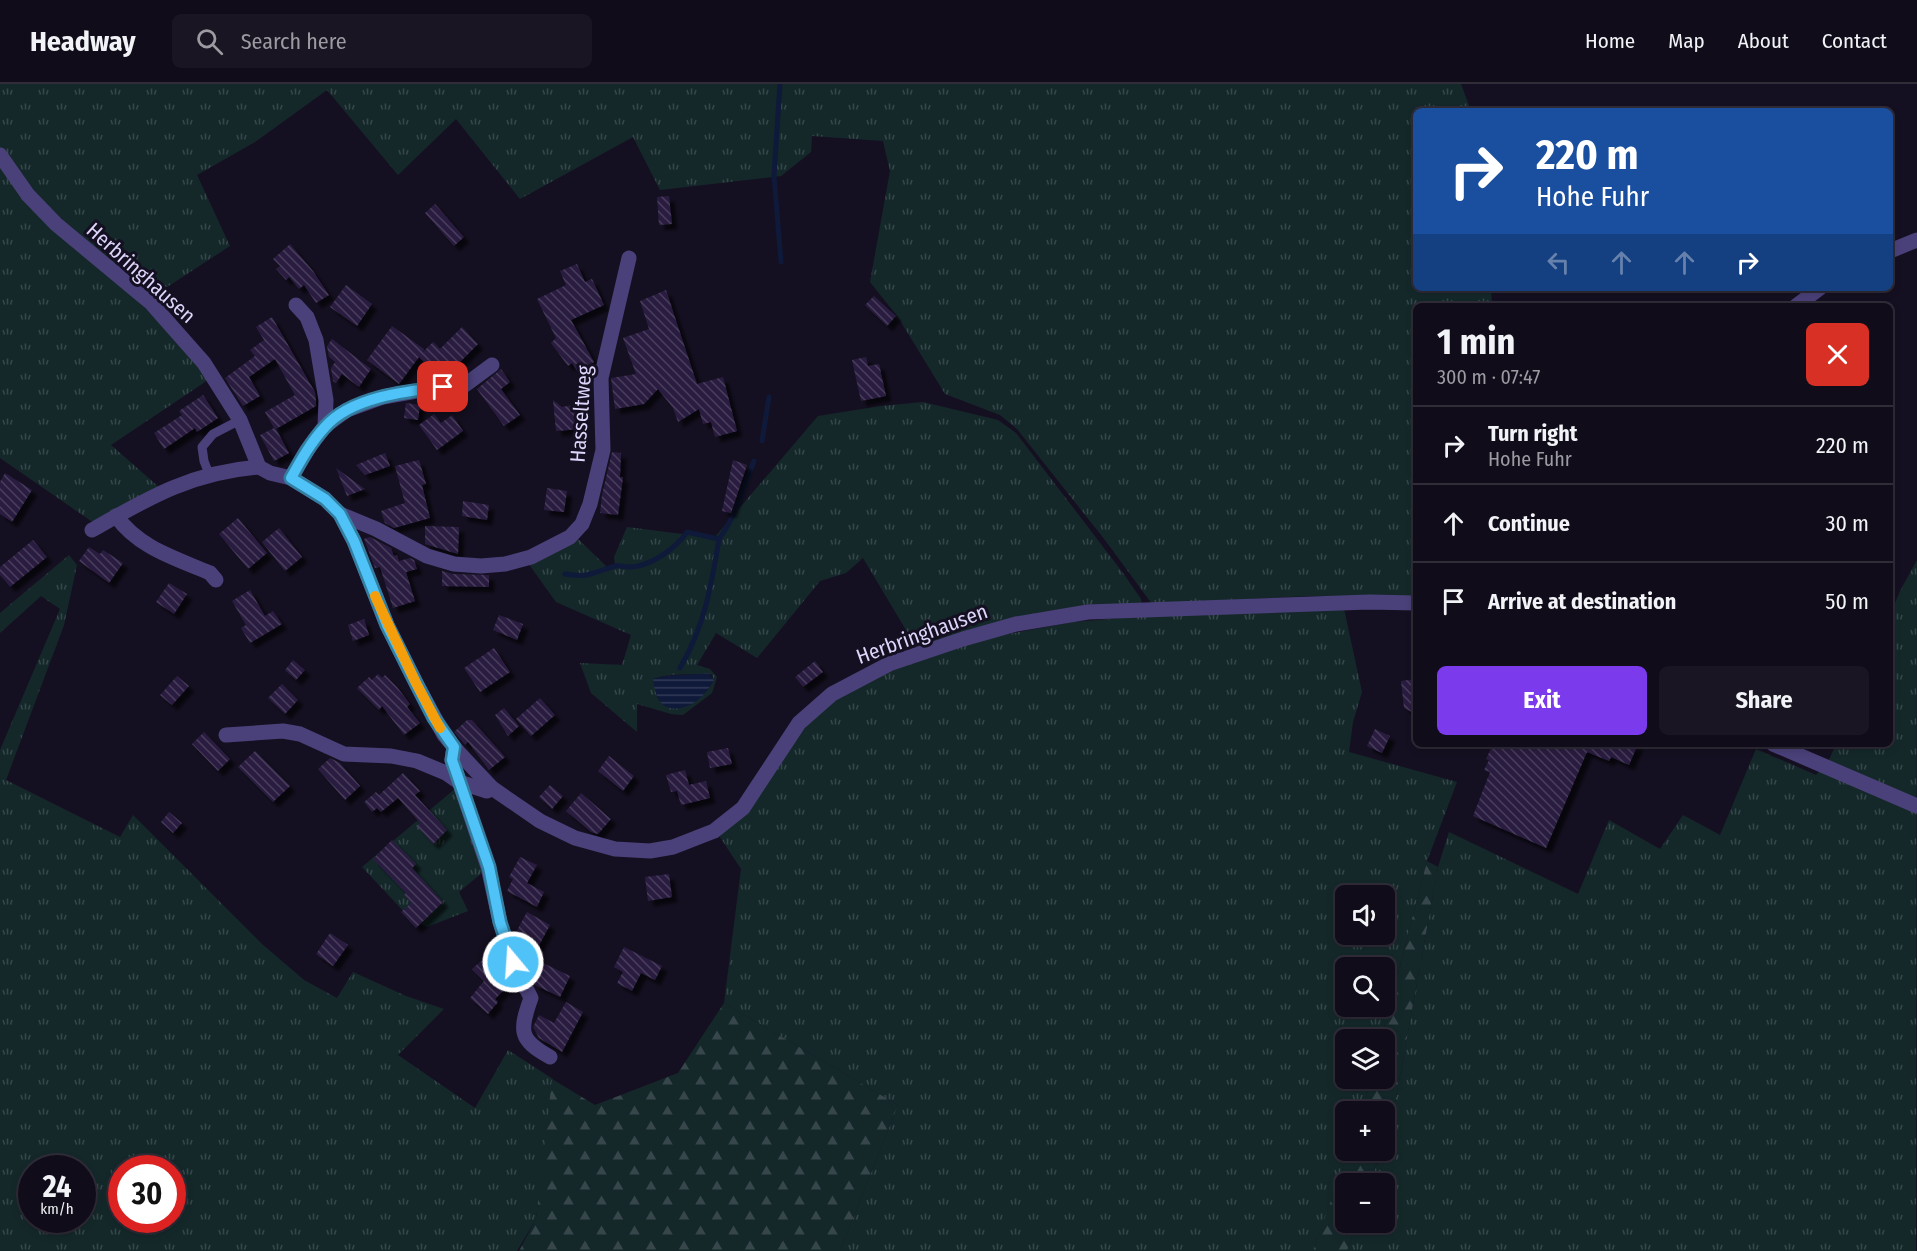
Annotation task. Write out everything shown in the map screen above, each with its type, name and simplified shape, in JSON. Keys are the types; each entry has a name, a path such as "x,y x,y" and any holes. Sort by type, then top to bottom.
{"street":[{"name":"Herbringhausen","path":"0,155 28,195 56,224 151,303 204,363 240,420 258,466 270,473 291,478 325,499 340,514 354,541 387,625 434,718 454,747 492,788 540,821 575,838 615,849 650,851 673,847 714,831 743,808 799,723 832,694 889,664 1016,624 1088,612 1358,602 1413,603"},
{"path":"1893,250 1917,240"},
{"name":"Hasseltweg","path":"340,514 376,529 427,556 454,564 481,566 505,564 531,557 570,537 582,524 590,504 603,450 601,378 629,258"},
{"path":"1800,303 1816,291"},
{"path":"296,305 307,317 316,340 326,400 325,426"},
{"path":"291,478 307,450 325,426 347,410 383,397 465,385 492,365"},
{"path":"92,530 154,495 209,474 258,466"},
{"path":"116,516 125,528 148,547 210,573 216,580"},
{"name":"Herbringhausen","path":"226,735 283,730 300,734 344,754 391,756 417,761 446,773 459,782 487,791 492,788"},
{"name":"Herbringhausen","path":"454,747 452,760 489,867 500,922 513,962 531,998 524,1016 526,1041 550,1057"},
{"path":"1780,747 1917,806"}],"lane":[{"path":"209,474 202,447 213,434 240,420"}],"green space":[{"path":"0,84 1461,84 1470,108 1413,108 1413,291 1491,291 1492,303 1413,303 1413,598 1308,596 1152,604 1105,540 1017,429 1000,415 945,394 898,317 870,282 890,171 883,141 812,136 811,152 781,176 660,190 633,137 520,199 456,119 398,175 327,90 255,142 197,175 230,246 141,304 187,350 208,380 111,445 160,488 94,523 0,458"},
{"path":"923,402 998,420 1016,433 1123,573 1141,599 1142,605 918,650 863,558 846,573 820,581 757,658 716,633 697,665 710,669 717,677 712,693 683,715 671,714 637,704 637,732 591,693 580,663 622,665 631,635 556,602 528,563 576,537 608,568 615,565 614,557 627,527 714,538 818,416","holes":["708,673 714,680 707,691 662,704 657,697 653,679 674,675"]},
{"path":"69,555 77,565 64,625 6,780 120,837 133,815 262,944 304,980 337,998 353,972 406,996 444,1009 398,1055 475,1108 508,1050 553,1079 536,1219 517,1251 0,1251 0,750 60,609 41,596 0,633 0,613"},
{"path":"1917,560 1916,1251 1347,1251 1353,1233 1395,1233 1395,1173 1373,1173 1378,1161 1395,1161 1395,1104 1438,867 1449,832 1578,894 1609,820 1660,849 1683,815 1720,835 1756,749 1816,775 1828,762 1835,747 1893,747 1893,608"},
{"path":"1344,609 1362,692 1353,722 1349,752 1457,782 1427,861 1395,985 1395,957 1335,957 1335,1017 1387,1017 1384,1029 1335,1029 1335,1089 1368,1089 1365,1101 1335,1101 1335,1161 1345,1161 1341,1173 1335,1173 1335,1190 1313,1251 840,1251 898,1105 724,1003 741,869 718,834 804,725 838,695 894,667 965,642 1073,622 1146,616"},
{"path":"456,788 483,872 459,892 468,911 427,927 409,917 362,867"},
{"path":"1427,861 1438,867 1395,1104 1395,1101 1365,1101 1368,1089 1395,1089 1395,1029 1384,1029 1387,1017 1395,1017 1395,985"},
{"path":"724,1003 898,1105 840,1251 519,1251 536,1219 552,1079 595,1105 678,1073"},
{"path":"1345,1161 1378,1161 1373,1173 1341,1173"},
{"path":"1335,1189 1335,1233 1353,1233 1347,1251 1313,1251"}],"water":[{"path":"708,673 714,680 703,695 690,705 670,708 661,703 657,696 653,679"}],"building":[{"path":"669,196 672,224 659,225 657,197"},
{"path":"435,204 464,237 454,246 425,213"},
{"path":"290,244 313,271 329,295 316,303 304,285 299,289 289,277 286,280 276,269 280,266 273,259"},
{"path":"577,264 585,282 592,279 604,305 571,320 594,362 577,371 572,363 568,366 551,343 556,338 537,299 566,285 560,271"},
{"path":"346,285 372,304 357,326 330,307"},
{"path":"666,290 697,384 723,377 737,431 715,437 711,422 703,424 699,409 678,422 673,408 658,389 644,404 615,409 611,378 636,374 623,338 649,329 640,301"},
{"path":"874,296 896,316 887,326 865,305"},
{"path":"272,317 315,392 316,401 316,406 276,429 289,453 274,461 260,435 274,428 265,412 295,395 275,359 249,377 260,396 243,406 225,378 255,356 250,350 264,340 256,327"},
{"path":"392,326 424,349 423,352 433,342 440,349 462,327 478,344 444,378 439,378 419,357 399,384 367,360"},
{"path":"332,339 371,369 359,387 342,374 336,383 333,381 331,368 335,362 329,357 327,346"},
{"path":"866,357 868,366 879,364 886,396 861,401 852,360"},
{"path":"501,369 510,382 501,389 520,415 504,426 477,389"},
{"path":"203,395 218,418 197,432 195,428 164,449 154,433 182,415 179,411"},
{"path":"553,400 562,407 578,404 582,429 556,431"},
{"path":"406,403 420,405 418,420 404,418"},
{"path":"434,414 441,423 452,415 463,431 437,450 419,425"},
{"path":"612,452 621,453 620,477 623,477 618,515 600,513"},
{"path":"385,453 390,466 365,475 356,465"},
{"path":"419,460 426,484 422,485 430,518 394,528 385,523 381,511 405,503 395,466"},
{"path":"733,460 747,465 731,513 722,511"},
{"path":"336,468 365,489 347,496"},
{"path":"5,473 32,490 12,522 0,514 0,482"},
{"path":"547,488 567,491 564,512 544,510"},
{"path":"463,501 489,505 487,520 462,516"},
{"path":"238,518 267,553 248,569 219,534"},
{"path":"425,526 459,527 458,554 425,544"},
{"path":"279,528 302,557 285,571 262,542"},
{"path":"370,537 391,548 399,561 410,558 414,560 417,569 406,572 415,601 393,608 380,567 375,568 364,539"},
{"path":"33,540 47,557 10,587 0,575 0,567"},
{"path":"89,547 100,554 103,550 123,563 109,583 79,561"},
{"path":"442,571 453,574 489,575 489,587 442,586"},
{"path":"169,583 187,594 174,614 156,602"},
{"path":"250,590 265,616 273,611 282,624 250,643 241,628 246,625 232,601"},
{"path":"499,615 523,624 517,640 493,630"},
{"path":"364,619 369,635 353,641 348,625"},
{"path":"494,648 510,672 480,692 464,668"},
{"path":"293,660 305,670 296,680 285,670"},
{"path":"815,661 823,672 803,687 795,677"},
{"path":"378,674 382,678 385,675 397,687 410,704 407,707 420,723 404,735 382,706 379,710 357,688 369,677 372,680"},
{"path":"177,676 189,686 172,705 160,695"},
{"path":"1413,679 1413,712 1404,708 1401,681"},
{"path":"282,684 298,700 285,714 268,698"},
{"path":"540,698 555,715 531,736 516,719"},
{"path":"504,708 519,726 508,736 495,715"},
{"path":"467,720 472,720 505,757 489,770 468,742 465,745 454,732"},
{"path":"1375,729 1390,736 1382,753 1367,746"},
{"path":"204,732 230,759 218,771 192,744"},
{"path":"1492,747 1637,747 1629,765 1611,757 1609,761 1587,752 1546,848 1473,816 1490,772 1484,770 1489,760 1486,759"},
{"path":"728,748 732,764 710,768 707,752"},
{"path":"255,751 290,786 273,802 238,767"},
{"path":"609,756 634,776 623,791 598,771"},
{"path":"330,758 340,763 360,786 345,800 318,769"},
{"path":"685,770 689,785 706,781 710,798 681,805 677,791 671,792 666,775"},
{"path":"403,773 420,791 415,795 447,830 433,844 417,826 420,823 398,798 381,812 377,808 372,812 364,802 376,792 379,795"},
{"path":"550,785 563,796 552,809 539,797"},
{"path":"581,793 611,819 598,834 591,832 566,811"},
{"path":"169,812 182,823 173,833 161,822"},
{"path":"392,840 416,864 412,868 443,902 416,928 401,912 411,903 404,895 406,893 373,859"},
{"path":"520,857 537,865 527,883 544,892 537,907 507,891 513,879 509,877"},
{"path":"669,874 672,897 648,901 645,877"},
{"path":"527,912 550,925 538,947 515,934"},
{"path":"330,933 348,945 333,966 316,954"},
{"path":"624,947 662,966 655,980 641,973 632,991 617,983 623,972 614,967"},
{"path":"489,954 508,973 512,982 495,999 498,1002 488,1014 470,998 484,981 472,969"},
{"path":"541,962 570,976 560,997 535,985 533,979"},
{"path":"566,1002 583,1012 562,1052 539,1038 533,1027 539,1015 554,1023"}],"waterway":[{"path":"780,84 774,175 781,262"},
{"path":"762,441 769,397"},
{"path":"680,668 701,621 710,590 719,539 735,511 754,461"},
{"path":"565,574 586,575 615,566 629,567 645,564 669,551 687,532 719,539"}],"slow traffic":[{"path":"375,596 387,625 440,728"}],"route":[{"path":"443,387 398,393 347,410 325,426 307,450 291,478 325,499 340,514 354,541 387,625 434,718 454,747 452,760 489,867 500,922 513,962"}]}
